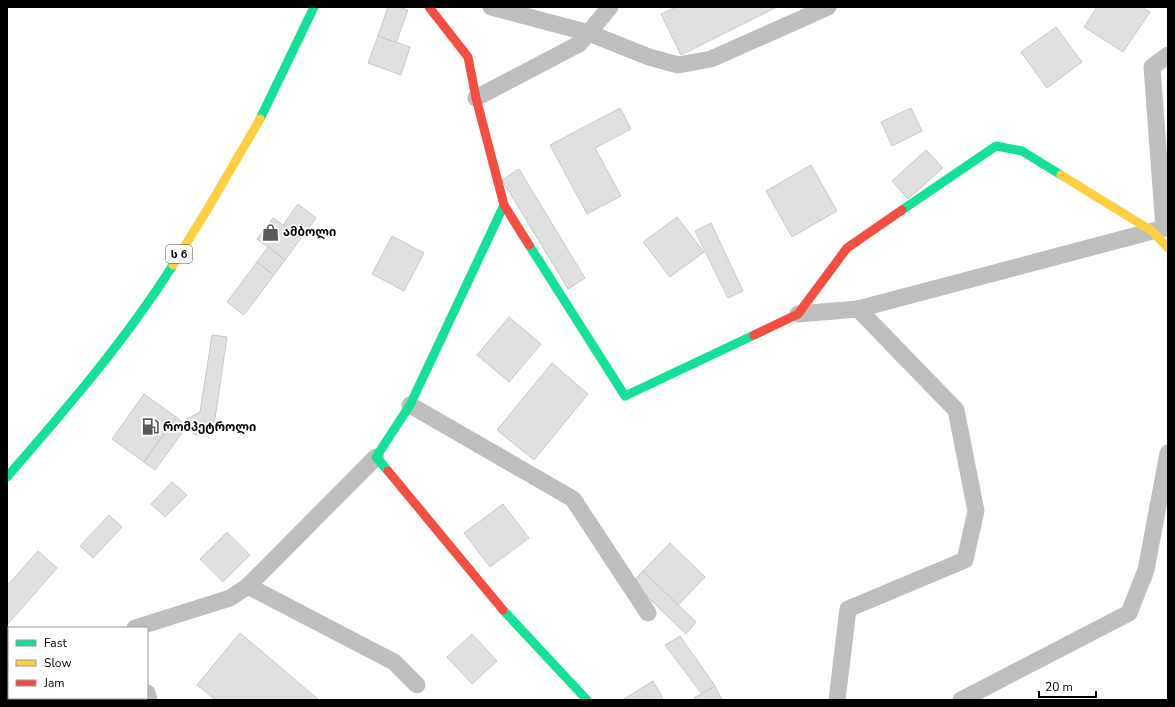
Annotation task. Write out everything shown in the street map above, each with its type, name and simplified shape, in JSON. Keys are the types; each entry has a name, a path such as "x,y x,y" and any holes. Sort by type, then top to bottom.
{"main road":[{"name":"ს 6","path":"7,477 65,410 120,341 161,283 207,210 266,108 314,7"},
{"path":"429,7 468,57 476,98 504,205 625,396 798,314 846,248 996,146 1022,151 1161,228 1168,248"},
{"path":"504,205 410,405 376,457 495,602 587,700"}],"street":[{"path":"491,7 589,33 649,57 678,66 711,59 828,7"},
{"path":"476,98 580,44 610,7"},
{"path":"798,314 858,310 1161,228 1152,67 1168,55"},
{"path":"837,700 848,609 966,560 976,511 956,410 858,310"},
{"path":"410,405 573,499 648,613"},
{"path":"961,700 1129,613 1146,570 1168,453"},
{"path":"139,627 230,598 248,586 376,457"},
{"path":"248,586 394,662 417,686"}],"building":[{"path":"388,7 398,7 408,10 396,43 378,36"},
{"path":"676,7 777,7 681,55 661,14"},
{"path":"1097,7 1142,7 1150,12 1123,52 1084,27"},
{"path":"1056,27 1082,62 1047,88 1021,52"},
{"path":"378,36 410,47 401,75 368,63"},
{"path":"620,108 631,129 595,148 621,196 587,214 550,145"},
{"path":"911,108 922,131 892,146 881,122"},
{"path":"926,150 943,168 908,199 892,181"},
{"path":"811,165 837,211 792,237 766,191"},
{"path":"519,169 585,278 568,289 502,180"},
{"path":"298,204 316,218 301,238 283,225"},
{"path":"677,217 704,252 670,277 643,242"},
{"path":"273,218 301,238 285,260 257,239"},
{"path":"711,223 743,291 728,298 695,231"},
{"path":"392,236 424,253 404,291 372,274"},
{"path":"268,247 285,260 274,275 257,262"},
{"path":"257,262 274,275 244,315 227,302"},
{"path":"509,317 541,344 509,382 477,355"},
{"path":"212,335 227,337 214,425 195,435 187,419 200,412"},
{"path":"552,363 588,394 534,460 497,430"},
{"path":"144,394 176,417 144,462 112,439"},
{"path":"176,417 187,426 155,470 144,462"},
{"path":"172,482 187,495 165,517 151,504"},
{"path":"503,504 529,538 490,567 464,533"},
{"path":"109,515 122,527 93,558 80,546"},
{"path":"227,532 250,555 223,582 200,559"},
{"path":"670,543 705,577 678,605 643,571"},
{"path":"38,551 57,568 7,625 7,586"},
{"path":"643,571 696,622 686,634 632,582"},
{"path":"240,633 319,700 216,700 197,685"},
{"path":"472,634 497,661 472,684 447,657"},
{"path":"680,636 715,686 702,694 665,645"},
{"path":"653,681 664,700 622,700"},
{"path":"715,686 722,700 695,700 694,698"}],"traffic: fast":[{"path":"260,119 314,7"},
{"path":"902,210 996,146 1022,151 1061,175"},
{"path":"388,471 376,457 410,405 504,205"},
{"path":"529,245 625,396 754,335"},
{"path":"7,477 115,348 155,293 173,265"},
{"path":"503,610 587,700"}],"traffic: slow":[{"path":"173,265 260,119"},
{"path":"1061,175 1152,231 1168,248"}],"traffic: jam":[{"path":"429,7 468,57 476,98 504,205 529,245"},
{"path":"754,335 798,314 847,248 902,210"},
{"path":"388,471 503,610"}],"place":[{"name":"ამბოლი","path":"270,232"},
{"name":"რომპეტროლი","path":"150,427"}]}
